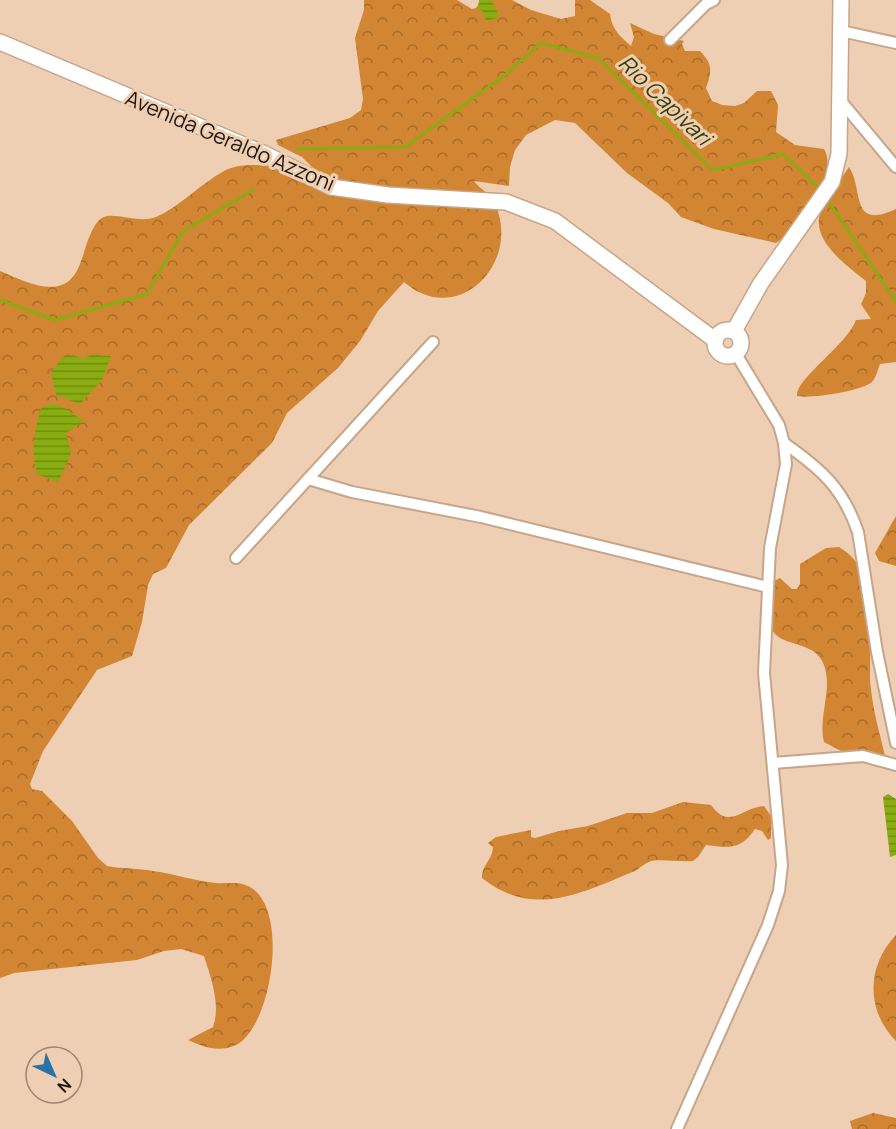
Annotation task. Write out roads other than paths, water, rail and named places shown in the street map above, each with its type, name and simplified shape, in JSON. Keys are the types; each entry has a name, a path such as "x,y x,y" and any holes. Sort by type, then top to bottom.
{"street":[{"path":"670,40 706,4 714,0"},
{"path":"734,331 743,312 807,215 832,182 839,154 841,0"},
{"path":"841,31 896,44"},
{"name":"Avenida Geraldo Azzoni","path":"0,42 265,154 331,187 388,195 506,202 531,210 564,227 715,340"},
{"path":"840,100 896,167"},
{"path":"725,330 734,331 742,341 736,354 723,355 716,349 715,340 725,330"},
{"path":"236,558 433,342"},
{"path":"677,1129 768,925 779,891 782,848 773,790 764,673 770,548 786,464 779,425 736,354"},
{"path":"784,443 836,486 852,515 858,532 877,652 896,743"},
{"path":"308,479 352,492 481,517 768,587"},
{"path":"772,764 863,756 896,765"}],"waterway":[{"name":"Rio Capivari","path":"298,149 405,147 505,75 541,43 598,58 713,170 783,154 821,190"},
{"name":"Rio Capivari","path":"0,300 55,320 147,294 183,231 253,190"},
{"name":"Rio Capivari","path":"826,198 896,302"}]}
